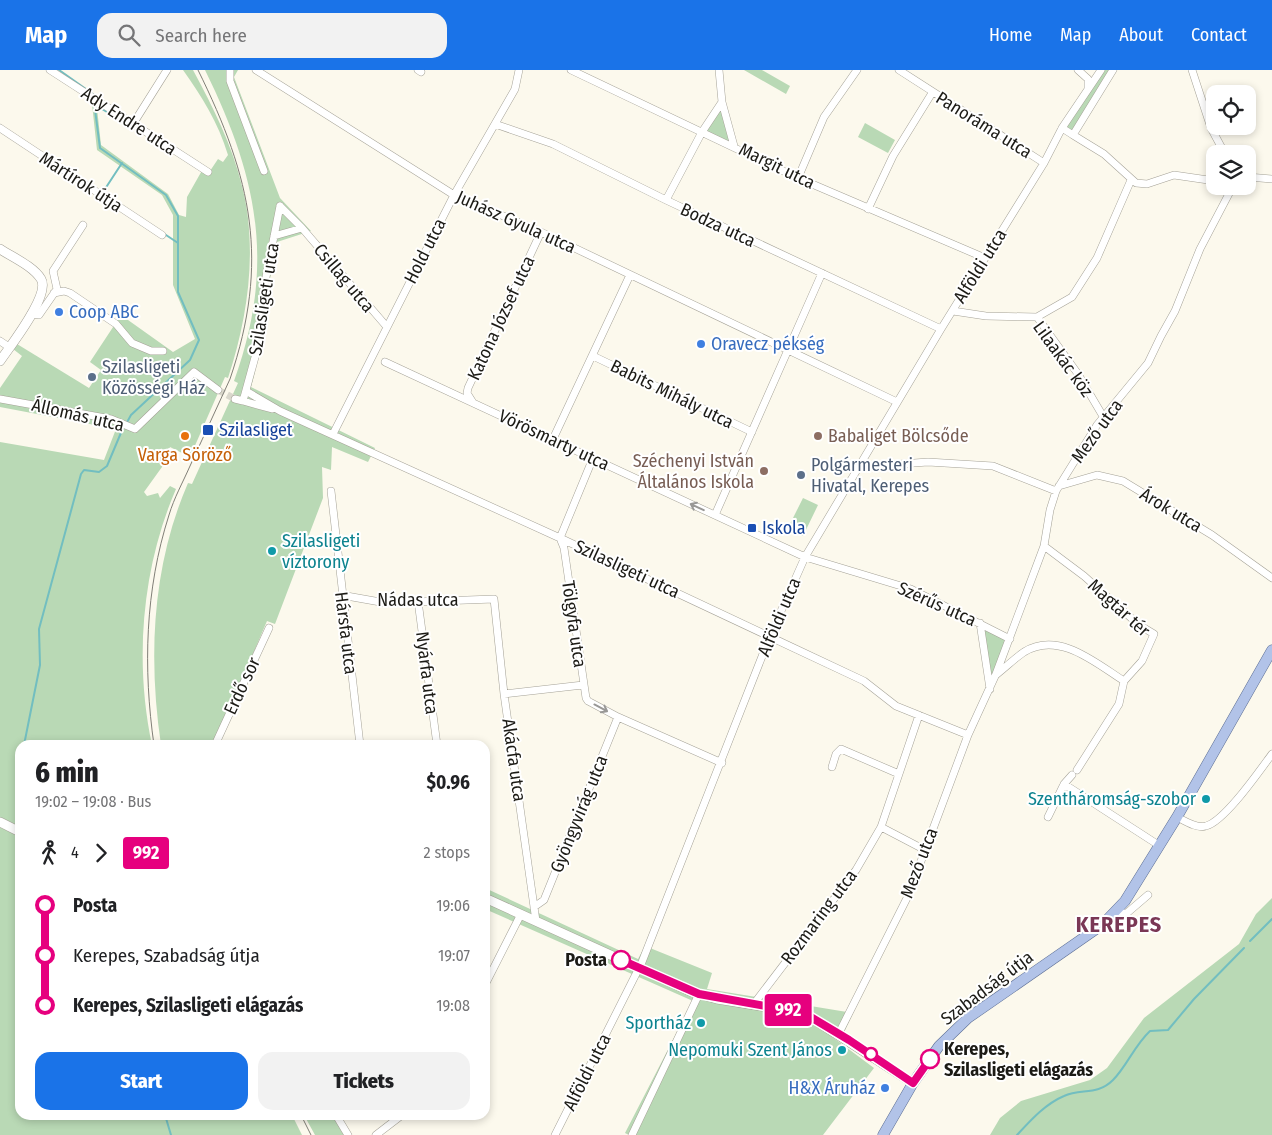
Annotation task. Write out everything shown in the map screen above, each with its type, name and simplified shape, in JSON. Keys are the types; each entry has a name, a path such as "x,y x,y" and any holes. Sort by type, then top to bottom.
{"main road":[{"name":"Szabadság útja","path":"883,1135 913,1083 939,1046 968,1018 1102,925 1115,913 1136,885 1160,846 1272,650"}],"street":[{"name":"Ady Endre utca","path":"50,70 208,172"},
{"path":"133,124 167,70"},
{"path":"230,70 230,82 264,171"},
{"name":"Juhász Gyula utca","path":"256,70 454,195 541,232 897,402"},
{"name":"Hold utca","path":"333,434 454,195 516,89 519,70"},
{"name":"Margit utca","path":"571,70 798,178 985,258"},
{"path":"719,70 722,102 734,146"},
{"path":"798,178 824,117 857,70"},
{"name":"Panoráma utca","path":"899,70 932,93 1044,163"},
{"path":"1078,70 1088,79 1088,88"},
{"name":"Alföldi utca","path":"555,1135 639,969 722,763 770,636 805,557 941,328 1044,163 1062,128 1101,70"},
{"path":"1073,135 1113,70"},
{"path":"1192,70 1211,128 1220,145"},
{"path":"868,209 893,156 932,93"},
{"path":"666,200 702,132 722,102"},
{"name":"Bodza utca","path":"495,124 553,144 666,200 941,328"},
{"name":"Mártírok útja","path":"0,128 162,235"},
{"path":"1062,128 1104,154 1131,180 1147,184 1174,175 1206,180"},
{"path":"1256,178 1272,179"},
{"path":"1037,317 1072,297 1097,258 1131,180"},
{"name":"Mező utca","path":"838,1033 908,896 968,735 990,689 1010,640 1044,546 1050,510 1058,488 1104,418 1148,363 1160,336 1175,311 1200,249 1229,195"},
{"name":"Csillag utca","path":"280,206 302,228 386,327"},
{"name":"Szilasligeti utca","path":"243,401 257,350 280,206"},
{"path":"31,314 39,316 54,293 57,285 53,275 54,268 83,225"},
{"name":"Csillag utca","path":"274,236 302,228"},
{"name":"Katona József utca","path":"474,403 469,397 468,388 541,232"},
{"path":"0,249 34,272 42,279 43,285 41,298 0,361"},
{"path":"715,515 822,273"},
{"path":"553,439 630,275"},
{"path":"54,293 64,291 70,293 116,324 127,338 138,346 155,352 163,351"},
{"name":"Lilaakác köz","path":"953,310 986,316 1037,317 1078,374 1104,418"},
{"path":"0,341 9,347"},
{"name":"Babits Mihály utca","path":"593,356 752,432"},
{"name":"Vörösmarty utca","path":"385,362 805,557"},
{"name":"Állomás utca","path":"0,399 125,424 135,429 194,372 218,390"},
{"name":"Szilasligeti utca","path":"246,391 280,411 770,636 864,681 889,702 968,735"},
{"name":"Szilasligeti utca","path":"235,398 280,411"},
{"path":"560,538 592,458"},
{"path":"859,467 928,462 993,466 1058,488"},
{"name":"Árok utca","path":"1058,488 1097,475 1123,481 1212,535 1272,578"},
{"name":"Hársfa utca","path":"331,491 341,595 359,740"},
{"name":"Tölgyfa utca","path":"560,538 564,548 583,686 588,702 722,763"},
{"name":"Magtár tér","path":"1044,546 1084,576 1139,626 1154,634 1142,661 1124,681 1119,704 1064,784"},
{"name":"Szérűs utca","path":"805,557 911,589 1010,640"},
{"name":"Nádas utca","path":"341,595 386,603 494,599"},
{"name":"Akácfa utca","path":"494,599 504,694 536,921"},
{"name":"Nyárfa utca","path":"418,601 436,740"},
{"path":"980,623 990,689"},
{"name":"Erdő sor","path":"217,740 269,628"},
{"path":"996,674 1026,651 1042,646 1055,646 1075,649 1124,681"},
{"path":"504,694 583,686"},
{"name":"Rozmaring utca","path":"753,1005 856,870 881,827 919,715"},
{"name":"Gyöngyvirág utca","path":"534,907 544,900 618,717"},
{"path":"832,767 836,754 841,749 899,774"},
{"path":"1177,817 1201,826 1207,826 1217,819 1249,785 1272,754"},
{"path":"1048,817 1064,784 1160,846"},
{"path":"0,822 15,830"},
{"path":"881,827 925,850"},
{"name":"Szabadság útja","path":"1115,913 1127,913 1148,895"},
{"path":"490,900 639,969 699,994 804,1013 838,1033 913,1083"},
{"path":"490,975 520,914"},
{"path":"642,1135 634,1133 699,994"},
{"path":"339,1120 348,1135"},
{"path":"376,1135 396,1120"}],"green space":[{"path":"183,70 193,70 221,126 238,171 247,210 250,258 241,331 228,378 225,377 190,457 170,447 162,467 144,492 147,496 158,493 160,498 170,486 176,489 164,519 155,550 144,615 143,681 151,740 15,740 15,1120 294,1120 302,1135 0,1135 0,442 104,460 116,429 0,407 0,388 22,356 13,349 17,344 89,388 101,370 90,362 121,315 173,352 195,339 173,285 173,215 162,195 97,150 92,104 97,108 101,145 168,194 179,215 186,217 187,197 204,167 210,171 218,159 223,162 228,155 209,110"},
{"path":"205,70 238,70 234,77 280,198 311,231 277,242 259,351 251,387 375,448 368,462 332,447 331,470 322,467 323,498 275,624 267,621 216,740 160,740 157,712 154,645 160,579 176,514 188,483 192,484 238,383 234,381 247,339 255,299 257,260 255,222 249,185 238,148"},
{"path":"744,70 762,70 790,86 786,94"},
{"path":"1101,70 1113,70 1073,135 1062,128"},
{"path":"722,102 734,146 702,132"},
{"path":"865,123 895,140 888,153 858,137"},
{"path":"803,498 818,505 803,536 788,528"},
{"path":"980,623 1010,639 990,689"},
{"path":"490,890 638,959 645,946 712,973 707,989 853,1013 840,1041 815,1023 804,1020 815,1024 874,1068 823,1135 629,1135 625,1133 693,1001 490,911"},
{"path":"1272,898 1272,1135 990,1135 1000,1118 1021,1101 1090,1080 1107,1068 1144,1018 1239,944 1256,914"},
{"path":"307,1120 337,1120 345,1135 315,1135"}],"waterway":[{"path":"59,70 93,94"},
{"path":"94,102 100,148 166,195 178,216 178,292 199,340 190,360 131,415 126,424"},
{"path":"95,105 124,122"},
{"path":"103,192 122,163"},
{"path":"163,233 178,243"},
{"path":"25,740 40,665 39,629 81,474 84,470 99,472 107,466 123,428"},
{"path":"1250,941 1272,919"},
{"path":"1017,1135 1038,1113 1057,1099 1070,1094 1095,1090 1107,1085 1118,1074 1139,1043 1150,1031 1168,1030 1194,999 1244,948"},
{"path":"166,1120 171,1135"}],"tunnel":[{"path":"218,390 235,399"}],"tram line":[{"path":"153,740 148,687 148,629 155,572 161,543 176,496 230,379 242,336 249,296 252,258 249,221 242,185 217,110 198,70"},
{"path":"304,1120 311,1135"}],"bus line":[{"name":"992","path":"621,960 692,992 717,999 804,1013 849,1040 913,1083 930,1059"}],"place":[{"name":"Coop ABC","path":"59,312"},
{"name":"Oravecz pékség","path":"701,344"},
{"name":"Szilasligeti Közösségi Ház","path":"92,377"},
{"name":"Szilasliget","path":"208,430"},
{"name":"Varga Söröző","path":"185,436"},
{"name":"Babaliget Bölcsőde","path":"818,436"},
{"name":"Széchenyi István Általános Iskola","path":"764,471"},
{"name":"Polgármesteri Hivatal, Kerepes","path":"801,475"},
{"name":"Iskola","path":"752,528"},
{"name":"Szilasligeti víztorony","path":"272,551"},
{"name":"Szentháromság-szobor","path":"1206,799"},
{"name":"Posta","path":"621,960"},
{"name":"Sportház","path":"701,1023"},
{"name":"Nepomuki Szent János","path":"842,1050"},
{"name":"Kerepes, Szilasligeti elágazás","path":"930,1059"},
{"name":"H&X Áruház","path":"885,1088"}],"district":[{"name":"KEREPES","path":"1119,924"}]}
